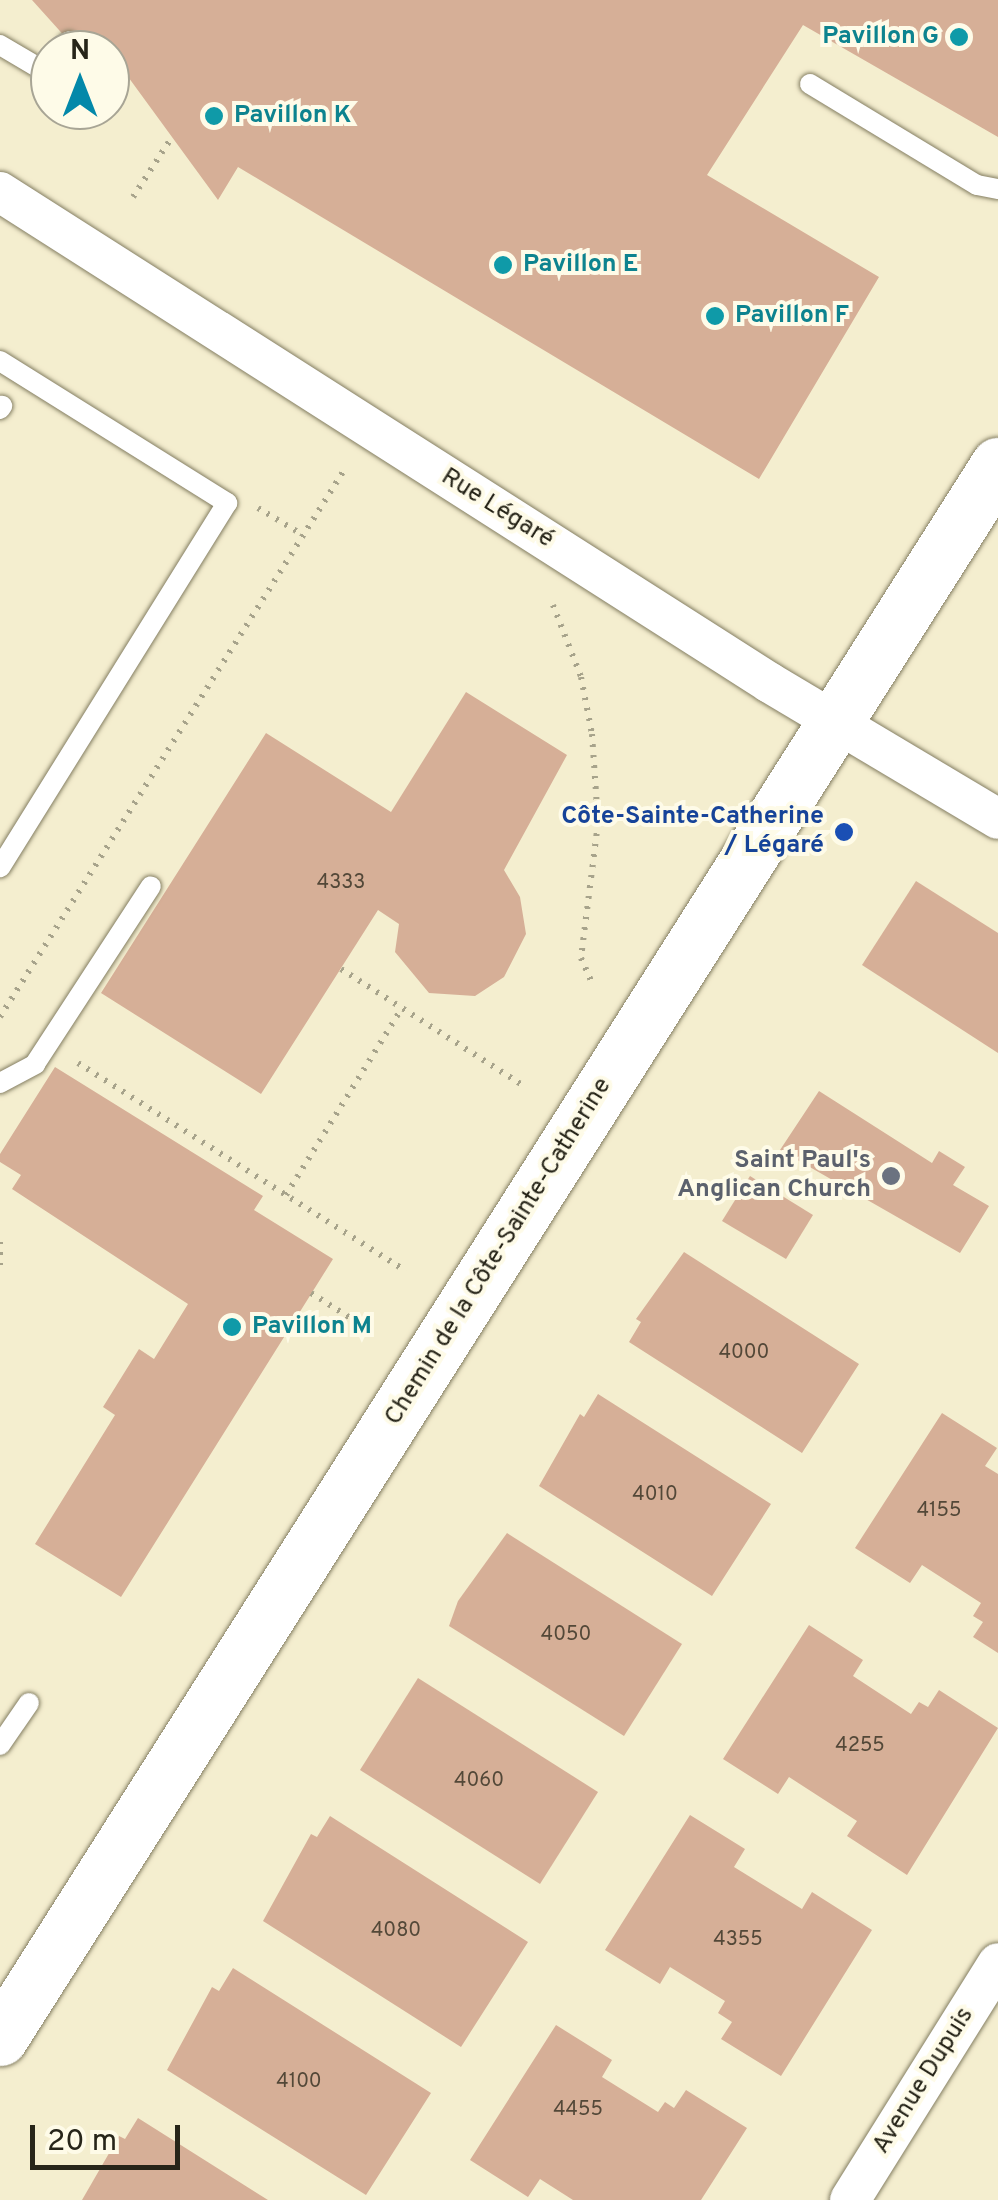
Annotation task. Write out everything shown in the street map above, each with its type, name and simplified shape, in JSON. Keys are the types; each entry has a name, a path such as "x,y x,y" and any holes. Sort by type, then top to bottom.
{"main road":[{"name":"Chemin de la Côte-Sainte-Catherine","path":"0,2038 998,465"}],"street":[{"name":"Rue Légaré","path":"0,192 998,819"},
{"name":"Avenue Dupuis","path":"850,2200 998,1963"}],"lane":[{"path":"0,46 30,64"},
{"path":"810,84 976,185 998,189"},
{"path":"0,361 227,502 0,867"},
{"path":"1,1076 35,1064 151,886"},
{"path":"0,1746 28,1703"}],"path":[{"path":"133,197 172,137"},
{"path":"0,1017 343,472"},
{"path":"263,509 303,535"},
{"path":"553,605 587,697 592,734 598,822 581,958 591,980"},
{"path":"341,969 524,1086"},
{"path":"286,1195 402,1008"},
{"path":"65,1054 406,1271"},
{"path":"0,1242 0,1266"},
{"path":"311,1293 368,1330"}],"building":[{"path":"32,0 998,0 998,137 803,25 707,175 879,277 759,479 238,167 218,200 130,79 130,30 59,30"},
{"path":"466,692 567,755 504,870 520,897 526,934 504,977 475,996 429,993 395,952 399,924 378,910 261,1094 101,993 266,733 391,812"},
{"path":"916,881 998,933 998,1053 862,965"},
{"name":"Pavillon M","path":"55,1067 263,1196 254,1210 333,1259 121,1597 35,1544 115,1415 103,1407 139,1349 154,1359 188,1304 12,1189 21,1175 0,1162 0,1154"},
{"name":"Saint Paul's Anglican Church","path":"819,1091 932,1163 939,1151 965,1167 953,1185 989,1206 960,1253 780,1150"},
{"path":"750,1176 813,1215 786,1259 722,1221"},
{"path":"684,1252 859,1364 802,1453 629,1342 641,1322 636,1319"},
{"path":"598,1394 771,1504 712,1596 539,1486 580,1414 584,1417"},
{"path":"942,1413 997,1448 985,1466 998,1474 998,1653 973,1637 983,1622 973,1616 981,1603 922,1565 910,1583 855,1548"},
{"path":"507,1533 682,1644 624,1736 449,1626 458,1601"},
{"path":"809,1625 863,1660 853,1676 911,1714 919,1702 928,1707 939,1690 998,1728 907,1875 847,1836 857,1821 789,1777 778,1794 723,1759"},
{"path":"418,1678 598,1792 540,1884 360,1770"},
{"path":"690,1815 745,1849 734,1867 802,1909 812,1892 872,1930 781,2076 721,2039 732,2022 718,2013 725,2001 670,1967 660,1984 605,1950"},
{"path":"330,1816 528,1942 461,2047 263,1921 311,1834 317,1837"},
{"path":"233,1968 431,2093 366,2195 167,2070 212,1987 219,1991"},
{"path":"556,2025 612,2060 602,2077 658,2112 665,2102 674,2108 686,2090 747,2128 701,2200 573,2200 540,2179 528,2197 470,2160"},
{"path":"138,2118 268,2200 82,2200 119,2136 125,2139"}],"place":[{"name":"Pavillon G","path":"959,37"},
{"name":"Pavillon K","path":"214,116"},
{"name":"Pavillon E","path":"503,265"},
{"name":"Pavillon F","path":"715,316"},
{"name":"Côte-Sainte-Catherine / Légaré","path":"844,832"},
{"name":"Saint Paul's Anglican Church","path":"891,1176"},
{"name":"Pavillon M","path":"232,1327"}]}
